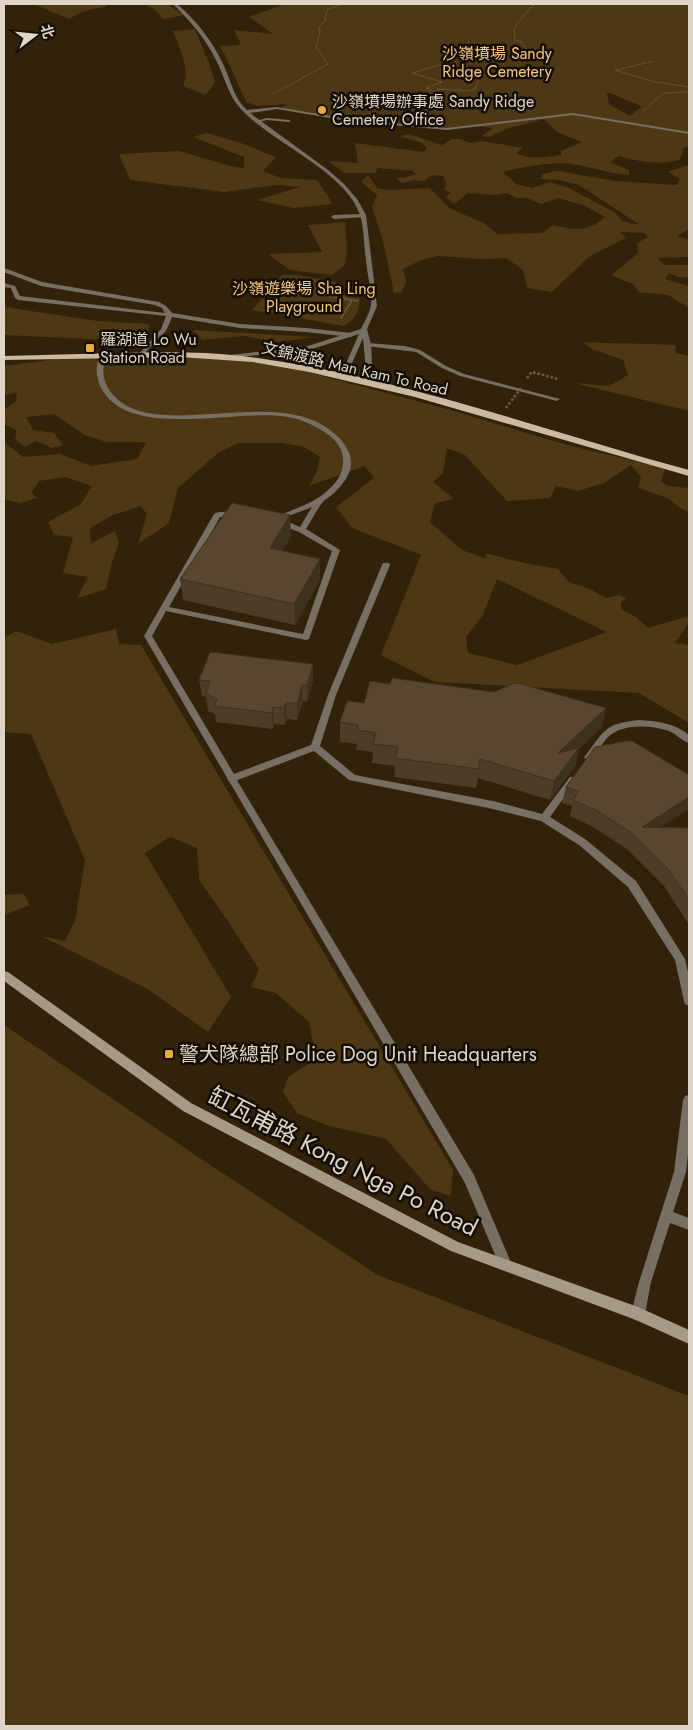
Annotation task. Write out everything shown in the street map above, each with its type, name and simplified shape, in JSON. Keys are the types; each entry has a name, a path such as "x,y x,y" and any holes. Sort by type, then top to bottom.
{"main road":[{"name":"文錦渡路 Man Kam To Road","path":"4,358 104,354 229,357 253,360 370,383 451,404 571,441 689,473"}],"street":[{"path":"175,4 194,22 220,64 240,107 342,184 357,201 363,216 374,306 343,377"},
{"path":"246,112 277,108 348,120 458,129 573,114 689,133"},
{"path":"258,120 289,121"},
{"path":"334,217 363,216"},
{"path":"4,270 41,284 157,303 164,307 170,315"},
{"path":"4,286 13,287 26,279"},
{"path":"13,287 18,298 170,315 240,326 351,335"},
{"path":"141,355 164,330 170,315"},
{"path":"229,357 309,348 364,330"},
{"path":"364,330 368,345 370,383"},
{"path":"368,345 418,351 444,367 462,375 557,399"},
{"path":"104,354 99,363 106,393 118,403 135,411 175,418 251,413 276,414 309,421 327,430 341,442 345,450 347,467 341,482 320,500 274,520"},
{"path":"302,530 320,500"},
{"path":"246,517 218,514 148,636 470,1180 506,1265"},
{"path":"163,608 306,637 336,550 302,530 264,518"},
{"path":"315,747 332,695 386,565"},
{"path":"544,818 608,732 630,724 665,725 689,740"},
{"path":"232,779 315,747"},
{"path":"315,747 352,778 493,805 544,818 582,842 632,884 680,959 689,1001"},
{"name":"缸瓦甫路 Kong Nga Po Road","path":"4,975 188,1107 455,1247 638,1314 689,1337"},
{"path":"638,1314 645,1282 680,1172 689,1100"},
{"path":"667,1216 689,1224"}],"path":[{"path":"266,97 328,64 316,47 320,32 319,27 325,21 327,10 342,4"},
{"path":"441,94 426,88 442,82 412,74 443,64 466,73 529,80 545,70 546,63 531,57 522,42 515,40 514,28 530,8 536,4"},
{"path":"654,61 615,70 635,78 689,87"},
{"path":"441,94 437,89 470,91 475,88 481,75"},
{"path":"629,123 664,93 689,92"},
{"path":"421,127 412,118 437,104 441,94"},
{"path":"309,295 312,290 330,292 328,296 365,301"},
{"path":"341,318 352,300"},
{"path":"506,408 521,388"}],"green space":[{"path":"33,4 108,4 105,7 82,12 70,19"},
{"path":"143,4 167,4 184,15 163,19 154,9"},
{"name":"沙嶺墳場 Sandy Ridge Cemetery","path":"285,4 689,4 689,147 683,148 679,160 648,162 619,156 610,162 629,170 629,175 564,163 537,165 503,172 516,184 532,188 550,182 569,188 616,213 622,221 640,225 579,185 560,180 540,179 543,174 557,171 616,181 677,185 680,179 668,172 689,165 689,229 677,236 689,240 689,257 658,258 664,265 689,265 689,277 681,278 669,273 665,279 689,286 689,308 668,295 639,292 633,284 611,275 638,253 637,243 648,237 644,233 620,232 626,238 590,256 552,292 527,288 523,270 506,258 482,259 438,256 421,260 403,269 406,281 402,292 394,293 383,241 372,207 377,195 361,182 368,175 377,188 396,190 430,188 449,208 484,223 497,234 542,233 553,225 574,229 587,227 605,217 585,206 558,198 541,204 527,198 516,198 507,193 494,195 468,193 454,204 446,197 451,193 444,190 446,183 443,176 433,175 425,181 414,180 402,183 395,178 416,174 412,171 377,168 376,173 344,173 329,161 358,163 355,143 423,152 427,149 422,143 400,136 409,134 442,145 452,139 460,139 470,143 483,141 523,148 516,153 532,157 561,155 561,151 582,142 557,132 544,119 509,128 489,137 482,136 493,128 478,126 447,129 348,120 279,109 287,104 257,106 246,102 219,46 241,45 234,30 273,34 249,17","holes":["607,92 641,106 630,116 609,104"]},
{"path":"195,29 215,82 206,95 183,86 186,72 185,65 173,31"},
{"path":"206,133 241,143 276,157 263,171 280,178 317,180 333,204 293,208 257,200 300,187 277,185 224,192 130,180 119,154 180,151 230,166 244,168 244,157 193,137"},
{"path":"345,222 347,249 345,265 332,275 290,270 268,254 322,252 308,225"},
{"name":"沙嶺遊樂場 Sha Ling Playground","path":"282,275 297,275 336,282 333,293 360,298 356,314 344,326 252,310"},
{"path":"4,307 98,321 149,324 148,335 132,341 4,335"},
{"path":"193,330 313,337 279,342 244,336 202,340"},
{"path":"583,342 675,345 676,353 689,356 689,411 574,383 609,386 628,375 623,360 592,349"},
{"path":"87,355 197,355 273,363 447,409 567,445 665,468 661,482 668,486 689,488 689,512 669,499 638,487 641,477 631,465 604,483 578,491 556,486 550,498 507,501 465,455 447,448 443,473 433,482 454,499 435,503 430,522 462,550 487,559 485,553 558,569 569,582 590,589 606,598 619,595 627,598 621,602 621,609 636,617 648,628 689,616 689,622 675,643 689,645 689,723 639,693 435,682 381,655 421,555 352,528 336,507 374,478 365,466 309,486 317,471 320,457 304,447 281,443 239,443 219,452 178,488 169,523 138,544 147,514 141,506 113,515 90,528 91,543 115,531 119,543 112,562 106,589 77,598 88,577 63,573 73,537 54,535 48,522 81,504 92,486 65,477 39,481 31,493 38,498 19,503 4,499 4,442 23,457 60,454 91,466 137,459 146,442 106,442 85,435 54,414 26,417 33,430 54,433 63,445 52,448 36,441 25,447 15,439 17,431 4,424 4,410 16,401 17,393 4,395 4,366","holes":["497,579 607,632 517,665 468,653 466,637 483,615"]},
{"path":"116,629 119,644 141,645 453,1170 451,1196 430,1189 386,1139 326,1125 297,1113 283,1092 288,1077 316,1059 309,1022 276,993 251,987 259,969 199,880 197,848 170,837 145,853 231,997 208,1032 149,990 41,936 65,941 75,921 85,860 31,734 4,732 4,638 16,631 52,644"},
{"path":"24,894 30,905 4,915 4,895"},
{"path":"4,1025 204,1161 378,1275 689,1396 689,1726 4,1726"}],"building":[{"path":"232,503 290,515 270,548 320,559 294,604 180,579"},
{"path":"210,652 313,664 307,685 302,685 297,704 286,702 284,708 273,707 272,713 214,706 217,699 206,694 210,681 199,680"},
{"path":"392,678 494,692 514,683 606,708 558,753 579,748 554,781 480,759 478,769 395,758 398,747 373,744 376,733 357,730 358,725 340,722 347,701 364,703 370,681 390,684"},
{"path":"632,741 689,775 689,797 642,827 689,828 689,900 669,870 632,833 597,811 573,800 579,791 566,787 595,747"}],"place":[{"name":"沙嶺墳場辦事處 Sandy Ridge Cemetery Office","path":"322,110"},
{"name":"羅湖道 Lo Wu Station Road","path":"90,348"},
{"name":"警犬隊總部 Police Dog Unit Headquarters","path":"169,1054"}]}
